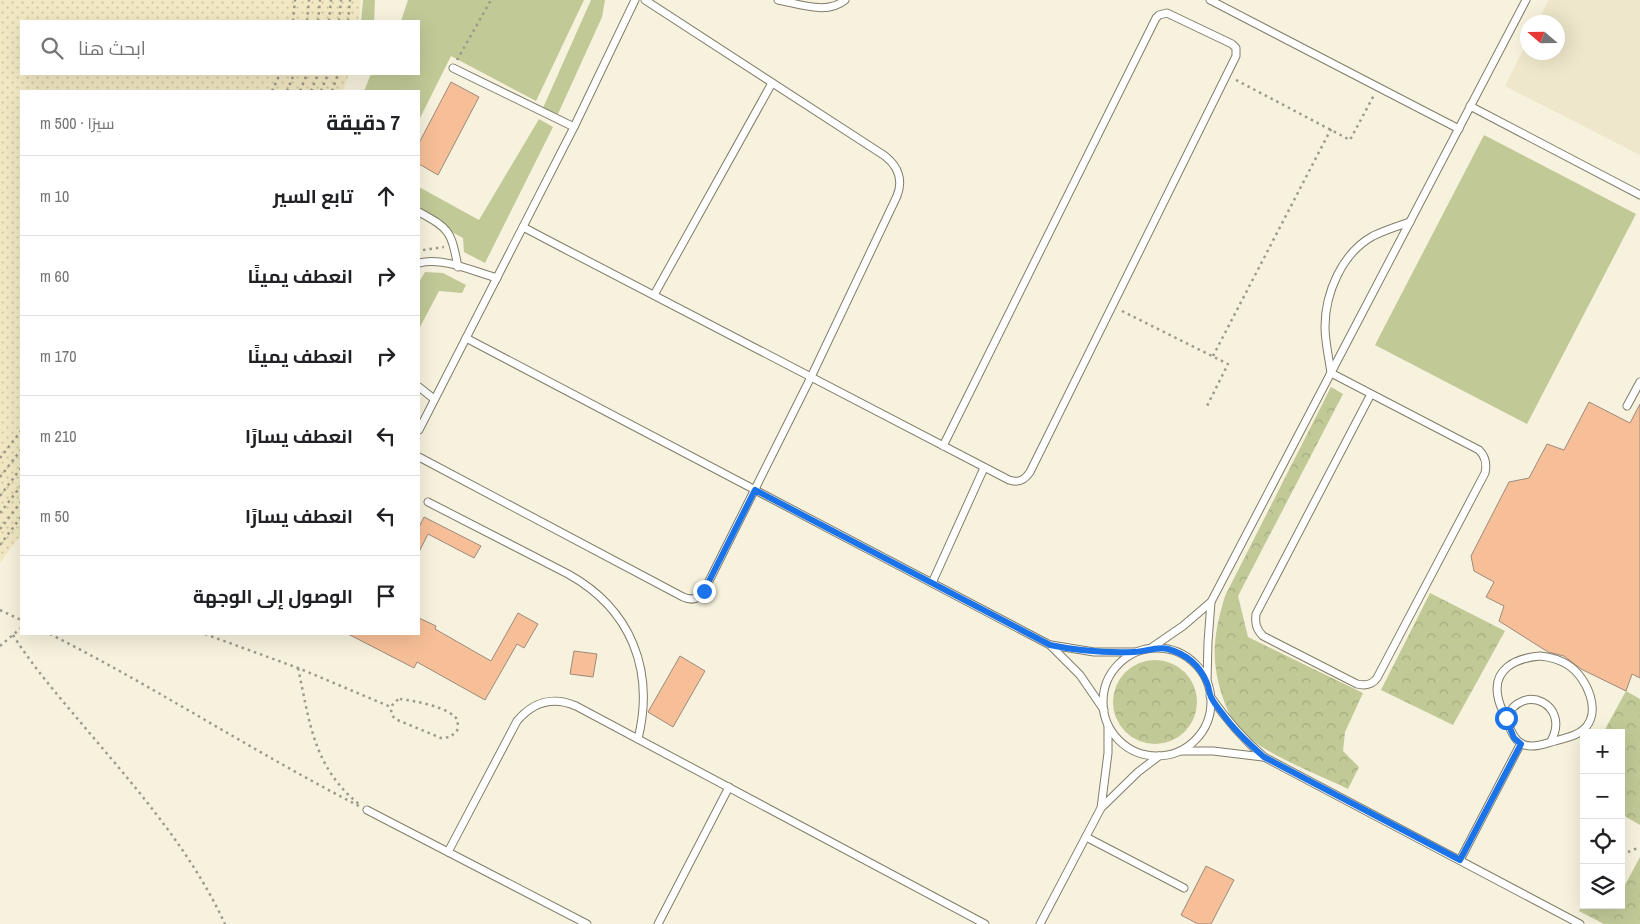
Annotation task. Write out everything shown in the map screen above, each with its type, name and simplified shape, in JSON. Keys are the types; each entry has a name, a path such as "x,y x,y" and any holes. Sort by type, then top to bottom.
{"lane":[{"path":"420,428 574,127 635,0"},
{"path":"420,458 683,597 691,599 698,597 704,591 811,377 897,196 900,184 898,171 891,160 646,0"},
{"path":"778,0 826,8 835,6 845,0"},
{"path":"1210,0 1458,129"},
{"path":"1040,924 1101,808 1106,781 1108,726 1103,696 1107,682 1114,669 1124,659 1137,652 1151,648 1211,602 1526,0"},
{"path":"523,227 984,468 1013,482 1018,482 1027,477 1236,56 1234,46 1166,13 1159,15 944,446"},
{"path":"453,68 574,127"},
{"path":"654,296 772,83"},
{"path":"1470,106 1640,195"},
{"path":"420,213 445,228 450,234 458,267"},
{"path":"1331,373 1324,329 1326,308 1332,286 1342,266 1357,249 1373,236 1410,222"},
{"path":"420,263 433,261 446,263 497,278"},
{"path":"466,338 1050,645 1080,675 1104,710"},
{"path":"1331,373 1479,450 1484,457 1486,467 1485,473 1378,678 1372,683 1364,685 1357,684 1263,636 1256,626 1255,620 1256,614 1371,394"},
{"path":"1627,406 1640,382"},
{"path":"420,388 434,399"},
{"path":"932,583 984,468"},
{"path":"428,502 582,581 605,600 630,637 640,665 644,702 638,739"},
{"path":"1207,684 1211,602"},
{"path":"1050,645 1094,652 1137,652"},
{"path":"1151,648 1166,649 1179,653 1201,671 1207,684 1210,696 1210,710 1206,723 1200,734 1179,751"},
{"path":"1540,656 1560,660 1576,671 1589,694 1592,716 1589,723 1581,732 1551,742 1532,746 1521,744 1514,738 1498,700 1497,689 1500,676 1508,665 1522,658 1540,656"},
{"path":"1210,696 1235,729 1264,757 1580,924"},
{"path":"1506,718 1518,703 1530,699 1543,702 1552,710 1555,716 1556,729 1551,742"},
{"path":"448,852 517,721 531,708 548,701 567,702 985,924"},
{"path":"1108,726 1117,739 1129,749 1144,755 1160,756 1179,751 1213,751 1264,757"},
{"path":"1460,860 1521,744"},
{"path":"1101,808 1132,778 1160,756"},
{"path":"658,924 728,787"},
{"path":"368,810 586,924"},
{"path":"1086,837 1184,888"}],"path":[{"path":"293,20 296,0"},
{"path":"307,20 309,0"},
{"path":"318,20 320,0"},
{"path":"329,20 331,0"},
{"path":"339,20 341,0"},
{"path":"348,20 350,0"},
{"path":"453,68 490,0"},
{"path":"272,90 280,75"},
{"path":"287,90 294,75"},
{"path":"300,90 307,75"},
{"path":"311,90 318,75"},
{"path":"321,90 328,75"},
{"path":"332,90 338,75"},
{"path":"1226,75 1350,140 1378,87"},
{"path":"1213,356 1331,130"},
{"path":"420,252 431,248 454,246"},
{"path":"1112,306 1228,364 1206,408"},
{"path":"0,458 20,431"},
{"path":"0,478 20,451"},
{"path":"0,496 20,469"},
{"path":"0,513 20,487"},
{"path":"0,529 20,503"},
{"path":"0,545 20,518"},
{"path":"0,610 20,620"},
{"path":"0,646 20,629"},
{"path":"12,635 40,674 171,834 206,889 225,924"},
{"path":"52,635 114,667 282,765 368,810"},
{"path":"208,635 298,668 391,707"},
{"path":"298,668 314,741 319,753 343,788 368,810"},
{"path":"400,699 437,707 452,713 456,717 457,731 450,737 441,738 395,719 392,716 391,707 393,703 400,699"},
{"path":"1628,852 1640,847"}],"shaded area":[{"path":"1549,0 1640,0 1640,155 1505,86 1520,56 1520,60 1565,60 1565,15 1542,15"}],"green space":[{"path":"363,0 375,0 374,20 361,20"},
{"path":"408,0 584,0 536,101 451,56 420,118 420,90 364,90 371,75 420,75 420,20 401,20"},
{"path":"591,0 605,0 602,17 558,114 543,108"},
{"path":"539,119 553,127 485,263 464,252 463,238 420,215 420,188 479,220"},
{"path":"1484,135 1636,214 1527,424 1375,345"},
{"path":"425,272 443,273 466,285 462,293 439,291 420,327 420,280"},
{"path":"1331,387 1343,394 1238,596 1248,637 1363,693 1345,732 1343,751 1359,767 1348,789 1275,754 1248,737 1238,728 1224,701 1215,661 1216,636 1225,596"},
{"path":"1430,593 1505,631 1453,725 1381,690"},
{"path":"1155,660 1178,667 1190,679 1197,702 1190,725 1178,737 1155,744 1132,737 1120,725 1113,702 1120,679 1132,667"},
{"path":"1626,691 1640,699 1640,825 1625,816 1625,729 1605,729"},
{"path":"1640,857 1640,924 1604,924 1579,911 1580,909 1625,909 1625,885"}],"sand":[{"path":"0,0 361,0 359,20 20,20 20,75 349,75 343,90 20,90 20,536 0,563"}],"building":[{"path":"451,82 479,97 438,175 420,165 420,141"},
{"path":"1589,402 1630,423 1640,404 1640,678 1632,674 1626,691 1581,669 1564,656 1548,652 1499,621 1504,606 1486,597 1494,582 1474,571 1471,556 1509,482 1529,478 1547,444 1564,450"},
{"path":"424,517 481,546 474,558 428,534 420,550 420,525"},
{"path":"518,613 538,624 524,648 517,644 485,700 417,662 414,668 350,635 420,635 420,618 436,626 435,629 491,661"},
{"path":"574,651 597,654 593,677 570,674"},
{"path":"680,656 705,671 673,727 648,712"},
{"path":"1206,866 1234,880 1211,924 1198,924 1181,915"}],"route":[{"path":"704,591 755,490 1050,645 1094,652 1137,652 1151,648 1166,649 1179,653 1201,671 1210,696 1222,713 1249,744 1264,757 1460,860 1521,744 1514,738 1506,718"}]}
